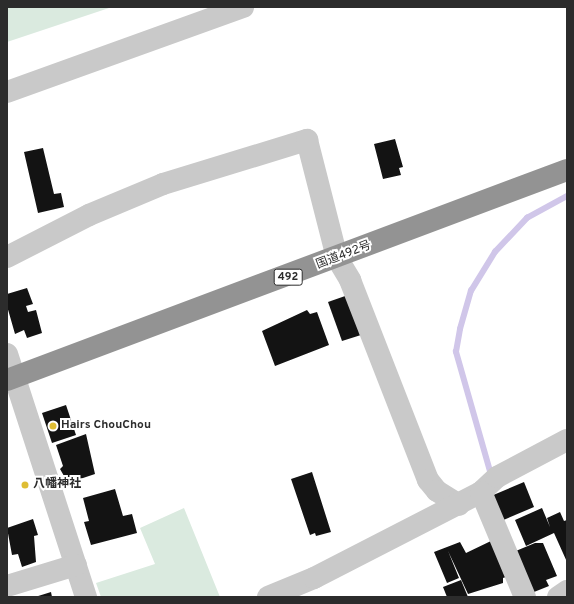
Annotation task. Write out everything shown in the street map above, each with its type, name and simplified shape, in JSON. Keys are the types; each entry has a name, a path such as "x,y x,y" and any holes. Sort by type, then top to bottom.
{"highway":[{"name":"国道492号","path":"10,379 337,258 567,170"}],"street":[{"path":"7,92 243,7"},
{"path":"7,257 89,215 163,184 307,140 337,258 350,280 428,480 437,491 459,505"},
{"path":"7,354 10,379 86,597"},
{"path":"268,597 314,578 459,505 481,492 497,476 567,440"},
{"path":"481,492 526,597"},
{"path":"7,586 76,565"},
{"path":"558,597 567,591"}],"green space":[{"path":"7,7 112,7 7,42"},
{"path":"184,508 220,597 101,597 96,583 155,564 140,528"}],"building":[{"path":"395,139 403,167 399,168 401,175 383,179 374,144"},
{"path":"43,148 54,194 61,193 64,207 38,213 24,152"},
{"path":"27,288 33,304 26,306 28,312 36,310 42,333 27,338 24,330 15,334 7,306 7,294"},
{"path":"348,295 361,335 342,341 328,302"},
{"path":"307,310 310,314 317,312 329,345 275,366 262,331"},
{"path":"66,405 76,435 52,443 42,413"},
{"path":"86,434 95,474 68,483 60,469 63,466 56,445"},
{"path":"312,472 331,532 316,536 315,533 310,535 291,479"},
{"path":"524,482 534,507 501,521 491,496"},
{"path":"115,489 123,516 132,514 137,533 91,545 84,522 89,521 83,498"},
{"path":"542,508 550,527 547,518 560,512 564,521 567,520 567,562 554,533 526,546 515,520"},
{"path":"33,519 38,535 34,536 36,562 22,567 18,554 12,555 7,528"},
{"path":"493,540 511,575 503,578 503,583 468,594 448,551 459,578 447,583 434,552 460,542 466,553"},
{"path":"535,543 543,543 557,576 546,580 549,586 534,592 511,553"},
{"path":"461,580 468,597 447,597 443,587"},
{"path":"51,592 52,597 35,597"}],"waterway":[{"path":"491,475 456,352 460,329 471,291 495,252 527,218 567,196"}],"place":[{"name":"Hairs ChouChou","path":"53,426"},
{"name":"八幡神社","path":"25,485"}]}
